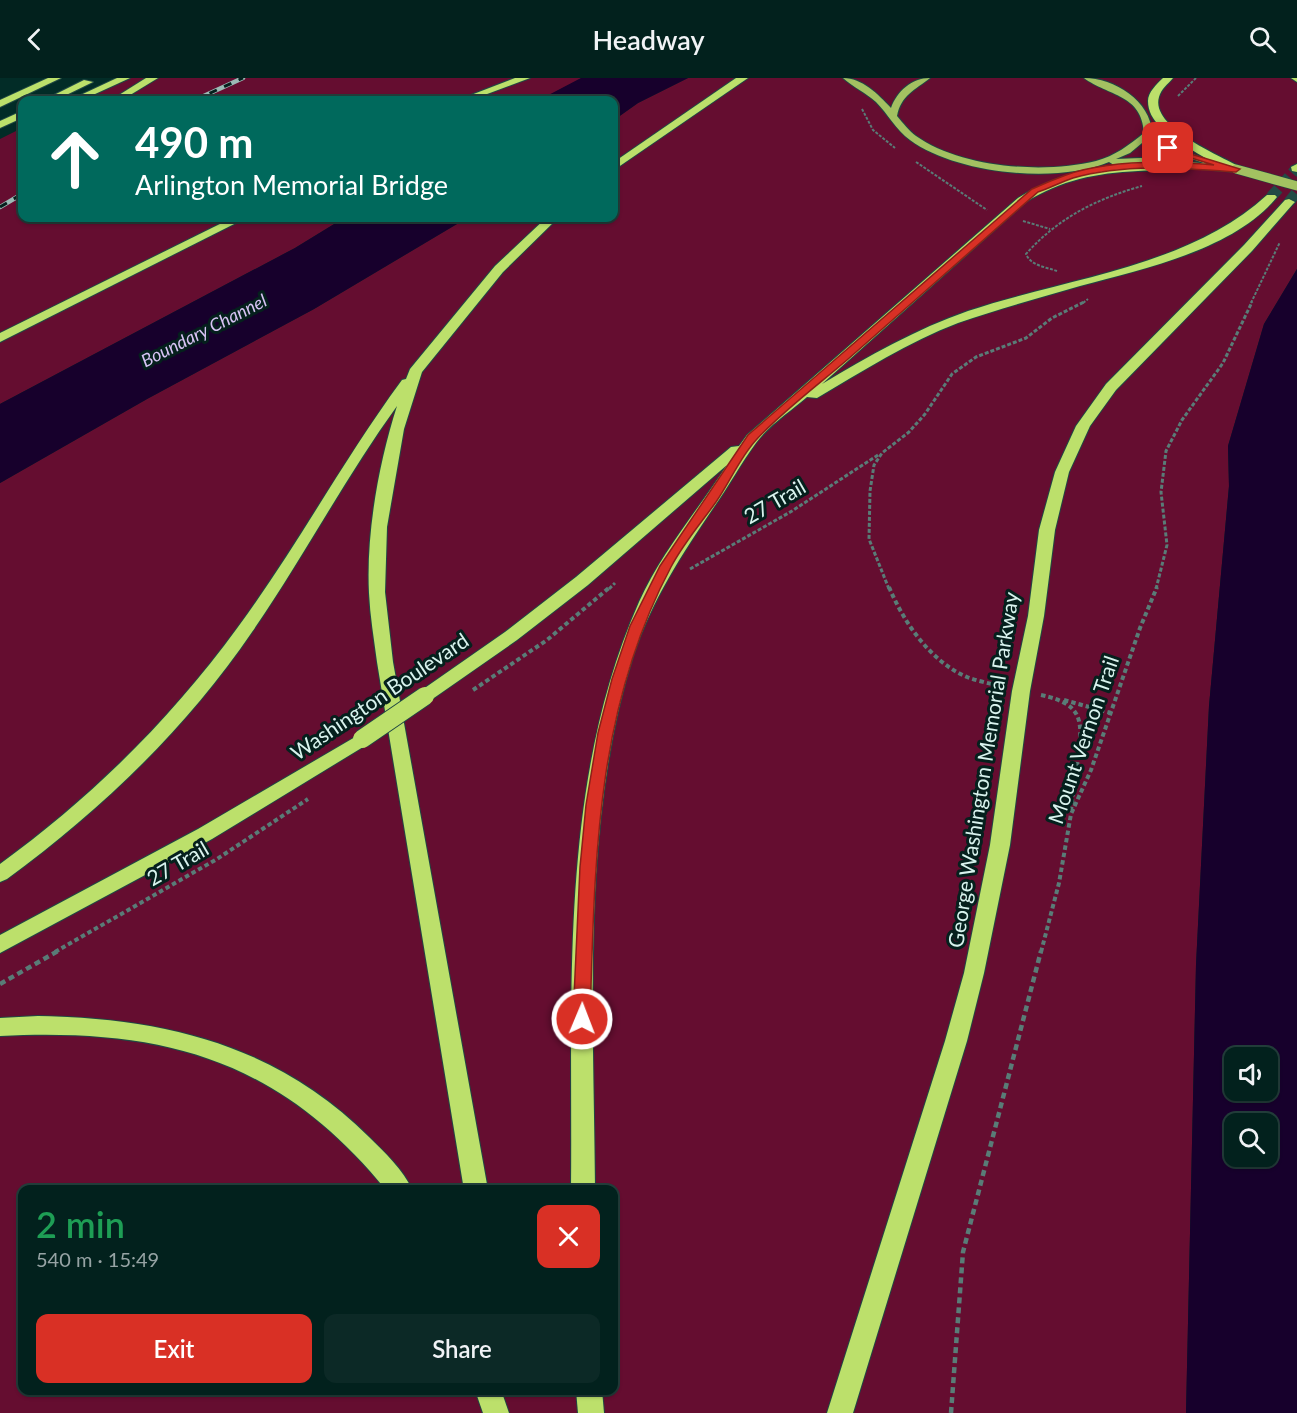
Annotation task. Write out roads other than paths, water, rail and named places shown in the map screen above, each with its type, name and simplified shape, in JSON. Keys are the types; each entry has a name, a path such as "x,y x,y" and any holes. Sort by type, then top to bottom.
{"highway":[{"path":"0,104 56,78"},
{"path":"57,96 95,78"},
{"path":"84,96 125,78"},
{"path":"123,96 153,78"},
{"path":"474,96 526,78"},
{"path":"490,96 526,78"},
{"path":"618,164 665,129 743,78"},
{"path":"1143,111 1143,96 1147,88 1168,78"},
{"path":"1168,78 1156,92 1153,102 1158,117 1176,135 1236,169"},
{"path":"0,125 18,116"},
{"path":"0,135 18,127"},
{"path":"583,1185 582,1019 585,900 593,805 607,724 621,670 648,600 666,566 752,438 1012,214 1035,191 1070,176 1122,167 1181,165"},
{"path":"1012,214 1020,191 1047,171"},
{"path":"781,412 924,332 968,315 1108,275 1199,245 1224,234 1286,195"},
{"name":"George Washington Memorial Parkway","path":"840,1413 956,1041 974,974 1000,845 1021,691 1036,616 1047,530 1062,472 1083,426 1111,387 1248,249 1286,195"},
{"path":"0,338 232,222"},
{"path":"0,874 101,793 158,737 208,681 273,590 375,425 456,319 499,269 548,222"},
{"path":"415,372 397,429 379,527 376,560 379,624 475,1185"},
{"name":"Washington Boulevard","path":"0,945 205,834 362,739 511,636 582,581 752,438"},
{"path":"0,1027 71,1024 107,1027 145,1033 224,1054 295,1089 322,1110 379,1162 397,1185"},
{"path":"490,1395 495,1413"},
{"path":"501,1395 503,1413"},
{"path":"590,1395 591,1413"}],"main road":[{"path":"847,78 871,93 901,128 913,138 946,154 989,166 1047,171 1131,161 1236,169"},
{"path":"893,116 895,106 902,95 926,78"},
{"path":"1088,78 1120,94 1143,111 1148,121 1148,134 1127,152 1090,165"},
{"path":"1148,134 1175,151 1236,169 1286,195"}],"water":[{"path":"581,78 688,78 638,103 618,117 618,96 547,96"},
{"name":"Boundary Channel","path":"337,222 460,222 314,309 147,399 0,483 0,404 295,248"},
{"path":"1297,269 1297,1413 1186,1413 1196,965 1209,706 1229,486 1228,446 1264,324"}],"tunnel":[{"path":"1271,197 1296,169"},
{"path":"1289,202 1297,192"}],"railway":[{"path":"204,96 243,78"},
{"path":"0,207 18,196"}]}
